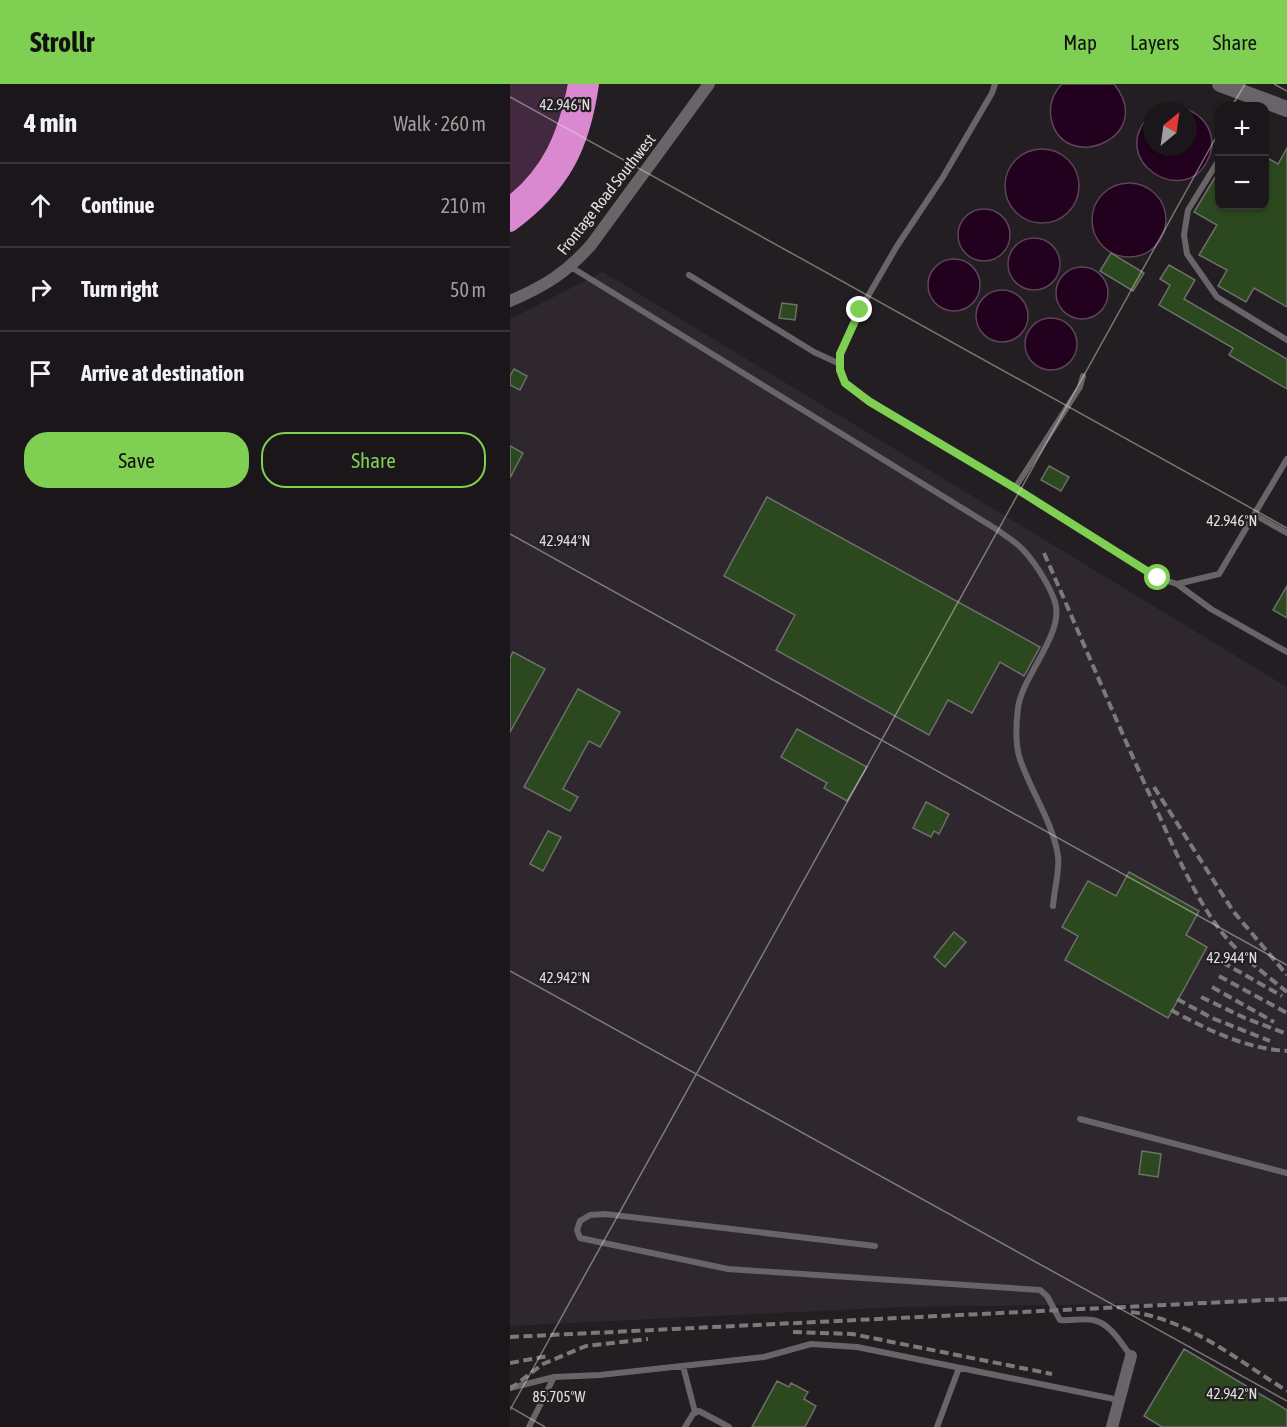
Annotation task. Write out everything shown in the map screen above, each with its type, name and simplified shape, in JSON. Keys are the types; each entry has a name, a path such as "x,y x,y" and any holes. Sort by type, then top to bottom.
{"highway":[{"path":"510,206 540,177 559,148 570,117 576,84"},
{"path":"510,223 552,185 571,154 585,119 590,84"}],"main road":[{"path":"1220,84 1287,109"}],"street":[{"name":"Frontage Road Southwest","path":"510,301 534,291 571,267 591,245 634,188 709,84"},
{"path":"1112,1427 1131,1356"}],"lane":[{"path":"995,84 943,177 897,246 860,310 840,354 840,370 845,383 856,393 1015,488 1158,578 1177,584 1211,609 1287,652"},
{"path":"1215,166 1188,210 1184,235 1187,254 1217,297 1287,340"},
{"path":"571,267 996,529 1018,544 1031,558 1056,603 1056,618 1052,632 1021,693 1017,740 1020,760 1051,830 1058,857 1053,906"},
{"path":"689,275 814,352 840,364"},
{"path":"1015,488 1080,387 1083,376"},
{"path":"1177,584 1219,574 1287,459"},
{"path":"1256,514 1287,533"},
{"path":"1080,1119 1287,1173"},
{"path":"875,1246 605,1214 590,1215 580,1221 577,1230 580,1238 728,1269 1040,1290 1047,1296 1060,1320 1093,1320 1101,1323 1112,1331 1131,1356"},
{"path":"510,1388 554,1377 764,1358 811,1344 857,1347 1119,1400"},
{"path":"683,1366 695,1412 685,1427"},
{"path":"937,1427 959,1368"},
{"path":"529,1427 554,1377"},
{"path":"695,1412 699,1411 729,1427"}],"shaded area":[{"path":"510,84 577,84 570,117 510,206"},
{"path":"1062,84 1114,84 1124,103 1124,120 1116,134 1103,143 1087,147 1072,145 1059,135 1051,118 1051,104"},
{"path":"1197,115 1207,126 1212,139 1208,159 1197,174 1183,180 1168,179 1153,173 1142,162 1137,147 1139,131 1143,125 1143,156 1197,156"},
{"path":"1042,149 1063,155 1073,165 1079,186 1073,207 1063,217 1042,223 1021,217 1011,207 1005,186 1011,165 1021,155"},
{"path":"1129,183 1150,189 1160,199 1166,220 1160,241 1150,251 1129,257 1108,251 1098,241 1092,220 1098,199 1108,189"},
{"path":"979,209 989,209 1003,216 1010,235 1003,254 989,261 979,261 969,257 962,250 958,240 958,230 962,220 969,213"},
{"path":"1029,238 1039,238 1053,245 1060,264 1053,283 1039,290 1029,290 1019,286 1012,279 1008,269 1008,259 1012,249 1019,242"},
{"path":"949,259 959,259 973,266 980,285 973,304 959,311 949,311 939,307 932,300 928,290 928,280 932,270 939,263"},
{"path":"1077,267 1087,267 1101,274 1108,293 1101,312 1087,319 1077,319 1067,315 1060,308 1056,298 1056,288 1060,278 1067,271"},
{"path":"603,272 1287,687 1287,1302 899,1307 510,1326 510,319"},
{"path":"997,290 1007,290 1021,297 1028,316 1021,335 1007,342 997,342 987,338 980,331 976,321 976,311 980,301 987,294"},
{"path":"1046,318 1056,318 1070,325 1077,344 1070,363 1056,370 1046,370 1036,366 1029,359 1025,349 1025,339 1029,329 1036,322"}],"building":[{"path":"1287,148 1287,307 1254,288 1246,302 1218,286 1227,270 1199,255 1217,225 1194,212 1215,177 1215,210 1269,210 1269,159 1278,164"},
{"path":"1111,253 1144,273 1133,291 1100,271"},
{"path":"1169,265 1195,280 1184,299 1287,359 1287,389 1229,355 1233,348 1159,305 1170,285 1160,279"},
{"path":"782,303 797,305 795,320 779,318"},
{"path":"514,369 527,376 520,390 510,385 510,376"},
{"path":"510,446 523,453 510,478"},
{"path":"1049,466 1069,477 1061,491 1041,480"},
{"path":"767,497 1040,647 1024,676 1000,662 972,713 948,700 929,735 776,650 795,615 724,576"},
{"path":"1287,586 1287,618 1273,610"},
{"path":"513,652 545,669 510,732 510,658"},
{"path":"578,689 620,712 600,747 589,741 563,789 578,797 570,811 524,787"},
{"path":"797,729 867,767 847,801 824,788 827,783 781,757"},
{"path":"926,802 949,814 939,834 934,831 931,837 913,828"},
{"path":"548,831 561,837 543,871 530,864"},
{"path":"1129,872 1199,911 1186,935 1207,947 1168,1018 1065,960 1078,936 1062,927 1088,881 1116,896"},
{"path":"954,932 966,942 945,967 934,957"},
{"path":"1142,1151 1161,1154 1158,1177 1139,1174"},
{"path":"1184,1349 1287,1410 1287,1427 1162,1427 1144,1416"},
{"path":"777,1381 789,1387 791,1383 808,1392 804,1399 816,1406 805,1427 752,1427"}],"railway":[{"path":"1044,553 1152,800 1200,900 1220,930 1235,947 1287,992"},
{"path":"1154,787 1233,911 1287,975"},
{"path":"1222,962 1282,996"},
{"path":"1219,976 1287,1013"},
{"path":"1212,987 1274,1022"},
{"path":"1201,997 1245,1018 1287,1034"},
{"path":"1177,999 1212,1018 1270,1041"},
{"path":"1171,1010 1241,1042 1287,1051"},
{"path":"510,1337 1287,1299"},
{"path":"1131,1312 1152,1316 1193,1332 1287,1391"},
{"path":"793,1332 852,1334 1052,1374"},
{"path":"510,1389 543,1364 586,1346 648,1339"},
{"path":"510,1363 548,1356"}],"route":[{"path":"860,310 840,354 840,370 845,383 856,393 1015,488 1158,578"}]}
